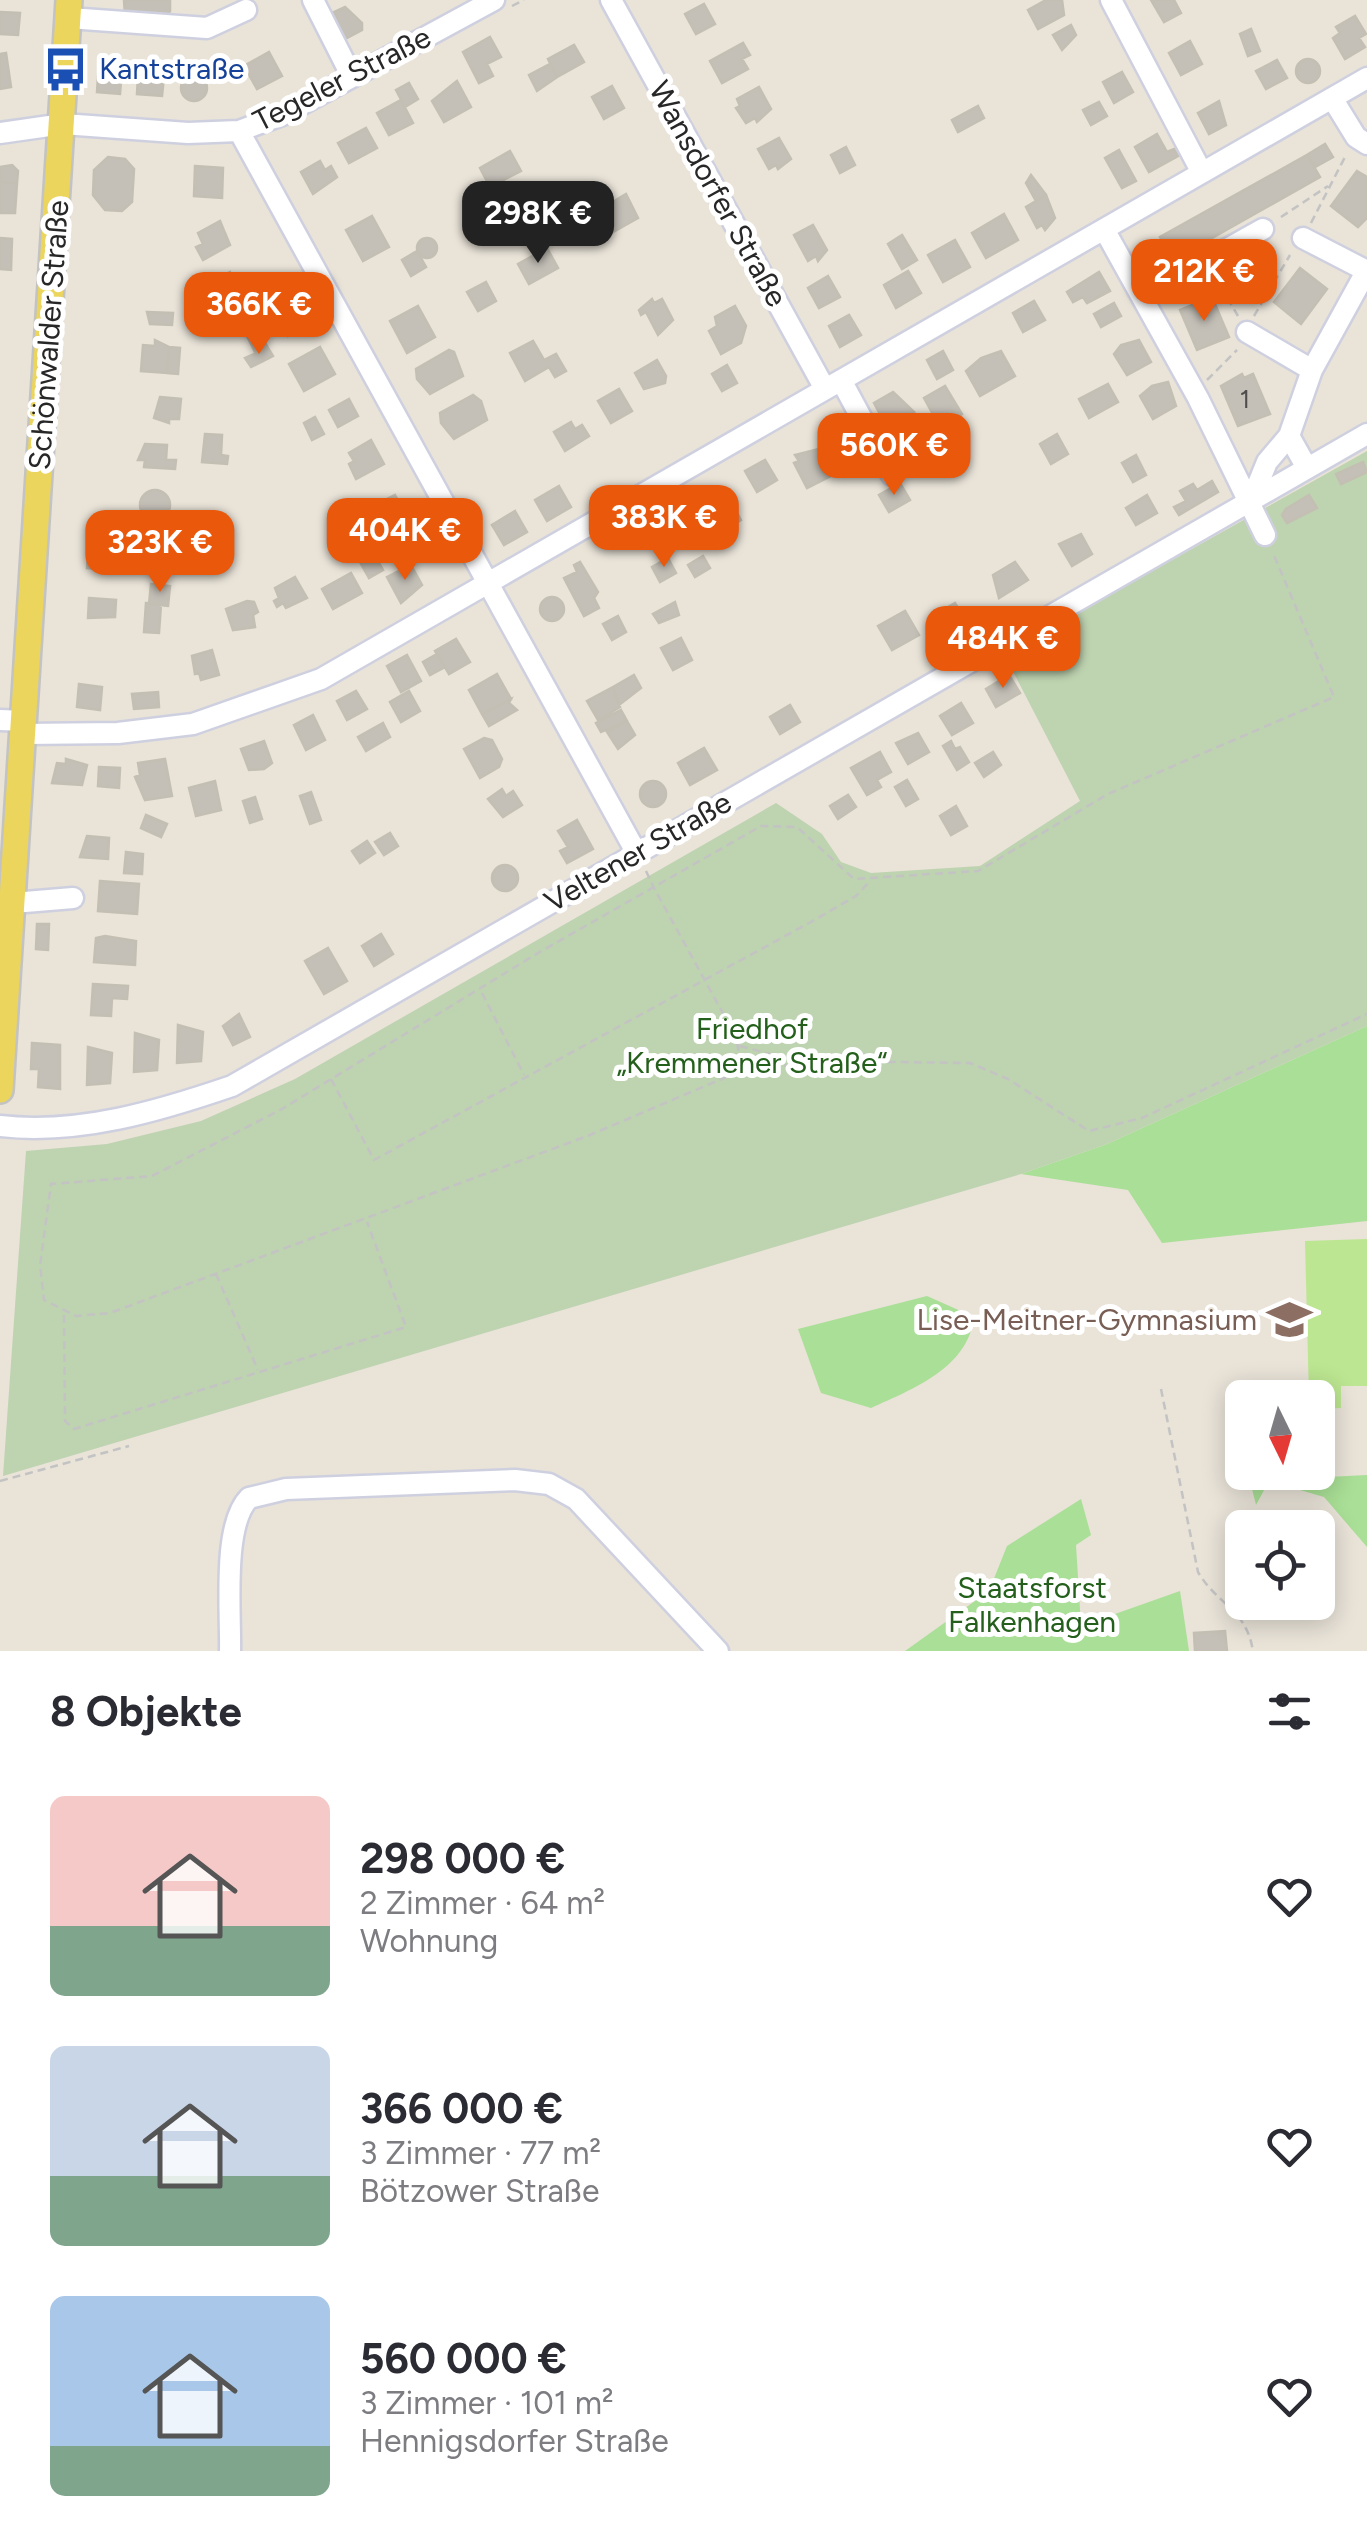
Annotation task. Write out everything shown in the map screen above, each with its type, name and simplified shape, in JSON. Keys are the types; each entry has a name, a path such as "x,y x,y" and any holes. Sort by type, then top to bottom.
{"main road":[{"name":"Schönwalder Straße","path":"0,1090 13,904 16,725 69,9"}],"street":[{"path":"313,0 352,77"},
{"name":"Tegeler Straße","path":"63,124 188,133 239,131 282,115 494,0"},
{"name":"Wansdorfer Straße","path":"611,0 833,384 892,475"},
{"path":"1111,0 1202,171"},
{"path":"69,9 208,28 246,10"},
{"path":"16,725 118,733 192,724 321,680 1367,78"},
{"path":"1332,98 1361,141"},
{"path":"0,133 63,124"},
{"path":"239,131 636,852"},
{"path":"1104,228 1193,388 1265,535"},
{"path":"1143,296 1262,229"},
{"path":"1251,500 1268,462 1289,436 1312,370 1367,271 1303,238"},
{"path":"1247,332 1312,370"},
{"name":"Veltener Straße","path":"0,1126 58,1127 118,1118 167,1108 232,1086 1367,434"},
{"path":"1289,436 1307,468"},
{"path":"13,904 74,898"},
{"path":"230,1651 233,1538 236,1517 249,1498 286,1489 515,1480 549,1484 576,1499 718,1651"}],"path":[{"path":"1193,388 1222,368 1247,332 1276,274 1303,238 1330,185 1361,141"},
{"path":"1262,229 1330,185"},
{"path":"1206,261 1247,332"},
{"path":"1265,535 1334,697 1108,794 978,870 871,880 844,874 797,827 774,823 654,888 329,1077 282,1109 152,1176 51,1184 40,1282 44,1300 64,1314 94,1317 590,1135 731,1075 802,1062 970,1064 1008,1079 1060,1116 1089,1131 1142,1118 1367,1014"},
{"path":"636,852 738,1046 738,1067 731,1075"},
{"path":"329,1077 374,1160 856,896 871,880"},
{"path":"480,991 524,1076"},
{"path":"738,1046 802,1062"},
{"path":"64,1314 65,1420 74,1429 406,1326 366,1219"},
{"path":"216,1274 259,1372"},
{"path":"1161,1389 1198,1572 1210,1593 1237,1611 1249,1628 1253,1651"},
{"path":"0,1481 129,1446"}],"green space":[{"name":"Friedhof „Kremmener Straße“","path":"1367,451 1367,1026 1107,1144 1021,1174 3,1476 26,1151 107,1144 201,1121 295,1079 776,803 822,834 841,862 871,873 980,866 1080,801 1004,654"},
{"path":"1367,1026 1367,1221 1162,1243 1128,1190 1021,1174 1107,1144"},
{"path":"1367,1239 1367,1386 1341,1386 1341,1408 1335,1408 1335,1380 1309,1380 1305,1241"},
{"path":"927,1296 974,1317 970,1335 950,1363 936,1375 871,1408 821,1393 798,1329"},
{"path":"1367,1475 1367,1547 1324,1497 1300,1490 1335,1490 1335,1477"},
{"path":"1252,1490 1264,1490 1256,1505"},
{"name":"Staatsforst Falkenhagen","path":"1081,1499 1091,1535 1076,1545 1081,1626 1180,1591 1189,1651 905,1651 989,1591 1007,1546"}],"building":[{"path":"124,0 170,0 170,11 165,18 125,16"},
{"path":"1046,0 1062,0 1064,15 1038,29 1028,10"},
{"path":"1151,0 1174,0 1181,13 1164,22"},
{"path":"704,4 715,24 696,34 685,14"},
{"path":"345,7 362,23 362,30 343,40 332,20 337,18 334,12"},
{"path":"0,12 20,13 18,35 0,34"},
{"path":"1355,16 1366,34 1359,38 1365,47 1345,59 1333,38 1340,33 1336,27"},
{"path":"1071,25 1076,35 1062,50 1053,35"},
{"path":"1251,29 1260,51 1248,56 1240,34"},
{"path":"490,37 501,57 487,64 493,76 479,83 463,52"},
{"path":"1190,41 1202,64 1181,75 1169,53"},
{"path":"743,43 750,55 742,59 748,69 722,83 710,61"},
{"path":"574,45 584,62 557,77 548,59"},
{"path":"269,52 282,76 257,89 244,66"},
{"path":"6,53 11,87 0,89 0,54"},
{"path":"1308,59 1317,62 1317,80 1308,83 1299,80 1296,71 1299,62"},
{"path":"1277,60 1287,78 1266,89 1256,71"},
{"path":"99,61 118,63 118,69 122,69 120,94 97,92"},
{"path":"550,64 557,77 537,91 529,75"},
{"path":"1122,72 1133,92 1114,103 1103,82"},
{"path":"138,74 164,76 162,96 137,94"},
{"path":"194,75 203,79 207,88 203,97 194,101 185,97 181,88 185,79"},
{"path":"457,81 471,107 444,122 432,101"},
{"path":"409,83 418,99 405,107 396,90"},
{"path":"612,86 624,108 604,119 592,97"},
{"path":"759,87 771,109 757,122 755,118 746,123 736,108 740,106 737,99"},
{"path":"401,100 413,123 389,135 377,113"},
{"path":"1219,101 1226,125 1209,134 1198,113"},
{"path":"1099,102 1107,116 1091,125 1083,110"},
{"path":"978,106 984,118 958,132 952,120"},
{"path":"366,128 377,148 349,163 338,143"},
{"path":"1157,134 1167,152 1174,149 1178,156 1149,172 1135,147"},
{"path":"779,138 791,159 778,169 776,165 769,169 758,149"},
{"path":"1325,144 1333,157 1315,167 1307,155"},
{"path":"846,147 855,165 840,173 831,155"},
{"path":"1119,150 1136,181 1122,188 1105,158"},
{"path":"510,151 521,171 490,187 480,168"},
{"path":"1307,155 1320,177 1173,260 1160,237"},
{"path":"108,157 125,159 134,169 132,202 122,211 105,210 93,195 94,170"},
{"path":"320,161 325,170 331,166 337,177 313,194 301,172"},
{"path":"12,165 18,171 17,183 0,182 0,167"},
{"path":"195,166 223,168 222,198 194,196"},
{"path":"1357,171 1367,177 1367,218 1358,227 1331,206"},
{"path":"1031,175 1046,195 1036,201 1026,183"},
{"path":"0,182 17,183 15,213 0,213"},
{"path":"626,194 638,218 613,232 601,209"},
{"path":"1046,195 1055,218 1045,230 1042,225 1037,228 1026,207"},
{"path":"1004,214 1018,240 986,258 972,233"},
{"path":"372,216 389,247 363,261 346,230"},
{"path":"220,221 230,245 203,260 196,247 203,244 198,233"},
{"path":"813,225 827,250 818,261 816,256 808,261 794,235"},
{"path":"902,235 917,260 902,269 888,244"},
{"path":"0,238 12,239 11,270 0,269"},
{"path":"423,238 431,238 437,248 431,258 423,258 417,252 417,244"},
{"path":"955,240 970,267 943,282 928,255"},
{"path":"547,248 558,268 529,284 518,264"},
{"path":"417,251 426,267 411,276 402,260"},
{"path":"1300,268 1327,289 1301,324 1274,302"},
{"path":"908,271 921,293 896,308 884,285"},
{"path":"230,272 235,281 242,277 247,286 222,299 212,282"},
{"path":"1099,272 1110,291 1087,303 1083,297 1073,302 1067,292"},
{"path":"828,276 840,297 819,308 808,288"},
{"path":"486,282 496,301 478,311 467,292"},
{"path":"1212,297 1229,337 1197,350 1180,310"},
{"path":"295,299 309,325 288,336 275,310"},
{"path":"652,299 654,303 662,299 673,320 658,335 646,312 641,315 639,310"},
{"path":"1034,301 1045,320 1023,332 1013,313"},
{"path":"1114,303 1121,316 1101,327 1094,314"},
{"path":"418,306 435,337 407,353 390,321"},
{"path":"735,306 746,326 741,343 721,354 709,331 717,326 715,317"},
{"path":"147,312 173,313 172,325 150,324"},
{"path":"849,315 861,335 840,347 829,326"},
{"path":"257,328 268,348 256,354 246,334"},
{"path":"155,340 169,347 167,373 141,371 143,345 155,346"},
{"path":"1139,340 1151,362 1127,375 1114,354 1121,345"},
{"path":"533,341 544,360 556,354 566,371 555,377 549,367 525,381 510,353"},
{"path":"169,347 180,348 178,374 167,373"},
{"path":"320,347 335,374 304,391 289,364"},
{"path":"268,348 273,356 251,367 245,358"},
{"path":"449,350 454,352 463,376 430,394 417,379 416,369"},
{"path":"943,351 953,370 937,379 927,360"},
{"path":"1001,351 1015,376 980,396 966,371 981,358"},
{"path":"657,360 666,376 665,383 644,389 635,373"},
{"path":"727,365 737,383 722,391 712,374"},
{"path":"1242,374 1244,378 1253,374 1270,414 1238,426 1221,386"},
{"path":"1168,382 1176,406 1153,419 1140,396 1152,386"},
{"path":"1108,384 1118,402 1089,418 1079,399"},
{"path":"945,386 962,414 940,427 924,398"},
{"path":"619,389 632,411 611,423 598,401"},
{"path":"893,392 914,412 886,425 874,403"},
{"path":"473,395 481,401 487,420 454,439 441,423 440,413"},
{"path":"160,397 181,399 179,419 169,419 169,423 154,418"},
{"path":"349,399 358,416 338,427 329,410"},
{"path":"315,417 324,434 312,440 304,423"},
{"path":"571,422 575,429 582,425 589,436 565,451 554,432"},
{"path":"846,425 850,432 857,428 869,449 845,462 833,441 840,437 837,430"},
{"path":"205,434 222,435 221,455 228,456 227,464 202,462"},
{"path":"1057,434 1068,454 1051,464 1040,444"},
{"path":"371,440 384,464 356,479 349,453"},
{"path":"145,444 167,445 166,460 176,460 175,469 144,467 145,460 138,460"},
{"path":"819,449 833,475 807,488 794,463 799,461 795,455"},
{"path":"1136,455 1146,475 1133,482 1122,463"},
{"path":"765,460 777,480 757,492 745,471"},
{"path":"1363,462 1367,472 1341,484 1336,474"},
{"path":"1212,481 1218,492 1179,515 1174,507 1186,501 1180,491 1193,484 1197,490"},
{"path":"900,483 910,500 889,512 879,495"},
{"path":"559,486 571,507 547,521 535,500"},
{"path":"155,490 165,495 170,505 165,515 155,520 145,515 140,505 145,495"},
{"path":"395,495 408,518 386,530 373,506"},
{"path":"1147,495 1157,513 1136,525 1126,508"},
{"path":"1309,495 1317,508 1287,523 1282,515 1286,509"},
{"path":"730,500 741,520 721,532 709,512"},
{"path":"515,511 527,532 504,545 492,525"},
{"path":"687,521 696,525 700,534 696,543 687,547 678,543 674,534 678,525"},
{"path":"1081,534 1092,554 1072,566 1059,544"},
{"path":"89,539 122,541 120,570 87,568"},
{"path":"137,542 154,543 153,564 135,563"},
{"path":"374,554 383,570 369,578 360,562"},
{"path":"703,556 710,568 695,577 688,565"},
{"path":"668,558 676,573 660,582 652,567"},
{"path":"580,562 598,592 594,598 599,608 584,616 564,578 577,572 574,565"},
{"path":"1015,562 1028,580 999,598 993,575"},
{"path":"411,565 422,585 401,603 387,577"},
{"path":"351,573 362,593 333,609 322,589"},
{"path":"295,577 307,598 286,608 283,603 277,607 275,588"},
{"path":"151,584 170,586 168,606 149,604"},
{"path":"552,597 561,600 561,618 552,621 543,618 540,609 543,600"},
{"path":"89,598 116,600 115,617 88,618"},
{"path":"254,602 258,612 253,615 255,627 233,630 226,609"},
{"path":"675,602 679,615 659,623 653,614"},
{"path":"146,603 161,604 159,633 144,632"},
{"path":"955,603 965,620 946,631 936,614"},
{"path":"905,611 919,635 892,650 878,626"},
{"path":"618,616 626,632 612,640 603,624"},
{"path":"681,638 692,660 673,670 661,648"},
{"path":"456,639 470,662 449,674 435,651"},
{"path":"212,650 219,675 201,680 199,673 195,674 192,656"},
{"path":"437,654 445,667 430,675 423,662"},
{"path":"407,655 421,681 401,692 387,666"},
{"path":"497,674 511,699 482,714 469,690"},
{"path":"634,675 641,688 619,705 613,687"},
{"path":"1009,675 1020,693 996,707 986,689"},
{"path":"79,684 102,687 100,710 77,707"},
{"path":"613,687 620,707 598,720 587,701"},
{"path":"356,691 367,709 347,720 337,701"},
{"path":"409,691 420,711 401,722 390,702"},
{"path":"158,692 159,707 134,709 132,694"},
{"path":"511,699 509,703 517,710 489,726 482,714"},
{"path":"961,703 973,723 952,735 940,716"},
{"path":"790,705 800,722 780,734 770,717"},
{"path":"621,710 627,721 601,732 596,723"},
{"path":"313,715 325,740 306,750 294,725"},
{"path":"627,721 635,735 618,749 607,732"},
{"path":"383,723 390,737 366,751 358,737"},
{"path":"918,733 929,752 908,764 896,743"},
{"path":"484,738 492,740 502,759 499,767 480,778 464,749"},
{"path":"264,741 272,763 264,769 249,770 241,749"},
{"path":"951,741 969,762 957,770 943,746"},
{"path":"704,748 717,770 690,785 678,763"},
{"path":"880,752 891,772 877,780 881,787 867,795 851,768"},
{"path":"993,752 1001,765 984,777 975,763"},
{"path":"66,759 87,765 82,785 52,783 57,763 66,764"},
{"path":"165,759 172,796 145,800 135,777 140,775 138,763"},
{"path":"99,767 120,768 119,788 98,786"},
{"path":"907,780 918,799 906,806 895,787"},
{"path":"215,781 221,810 196,816 189,788"},
{"path":"653,781 662,785 666,794 662,803 653,807 644,803 640,794 644,785"},
{"path":"502,789 506,796 513,791 522,805 503,817 488,799"},
{"path":"311,792 321,820 310,824 300,796"},
{"path":"848,795 856,807 838,819 830,806"},
{"path":"255,797 262,819 250,823 243,801"},
{"path":"956,806 967,826 951,835 940,816"},
{"path":"146,815 167,824 161,837 141,828"},
{"path":"577,820 593,849 567,863 560,851 568,847 558,831"},
{"path":"390,833 398,846 384,855 375,842"},
{"path":"87,836 109,838 108,859 80,857"},
{"path":"367,841 375,853 360,863 352,851"},
{"path":"126,852 143,854 142,874 124,873"},
{"path":"505,865 514,869 518,878 514,887 505,891 496,887 492,878 496,869"},
{"path":"100,881 139,884 137,914 98,911"},
{"path":"37,924 49,924 48,950 36,949"},
{"path":"381,934 393,954 374,966 362,946"},
{"path":"96,938 136,941 135,965 94,962"},
{"path":"328,948 347,981 324,994 305,961"},
{"path":"93,984 128,986 127,999 112,998 111,1016 91,1015"},
{"path":"239,1014 250,1037 233,1045 223,1026"},
{"path":"178,1025 203,1032 201,1061 177,1063"},
{"path":"135,1033 159,1040 157,1070 134,1072"},
{"path":"32,1043 60,1045 60,1089 38,1087 39,1069 31,1069"},
{"path":"88,1047 112,1053 110,1083 87,1085"},
{"path":"1225,1631 1227,1651 1195,1651 1194,1633"}],"place":[{"name":"Kantstraße","path":"66,69"},
{"name":"Lise-Meitner-Gymnasium","path":"1290,1320"}]}
